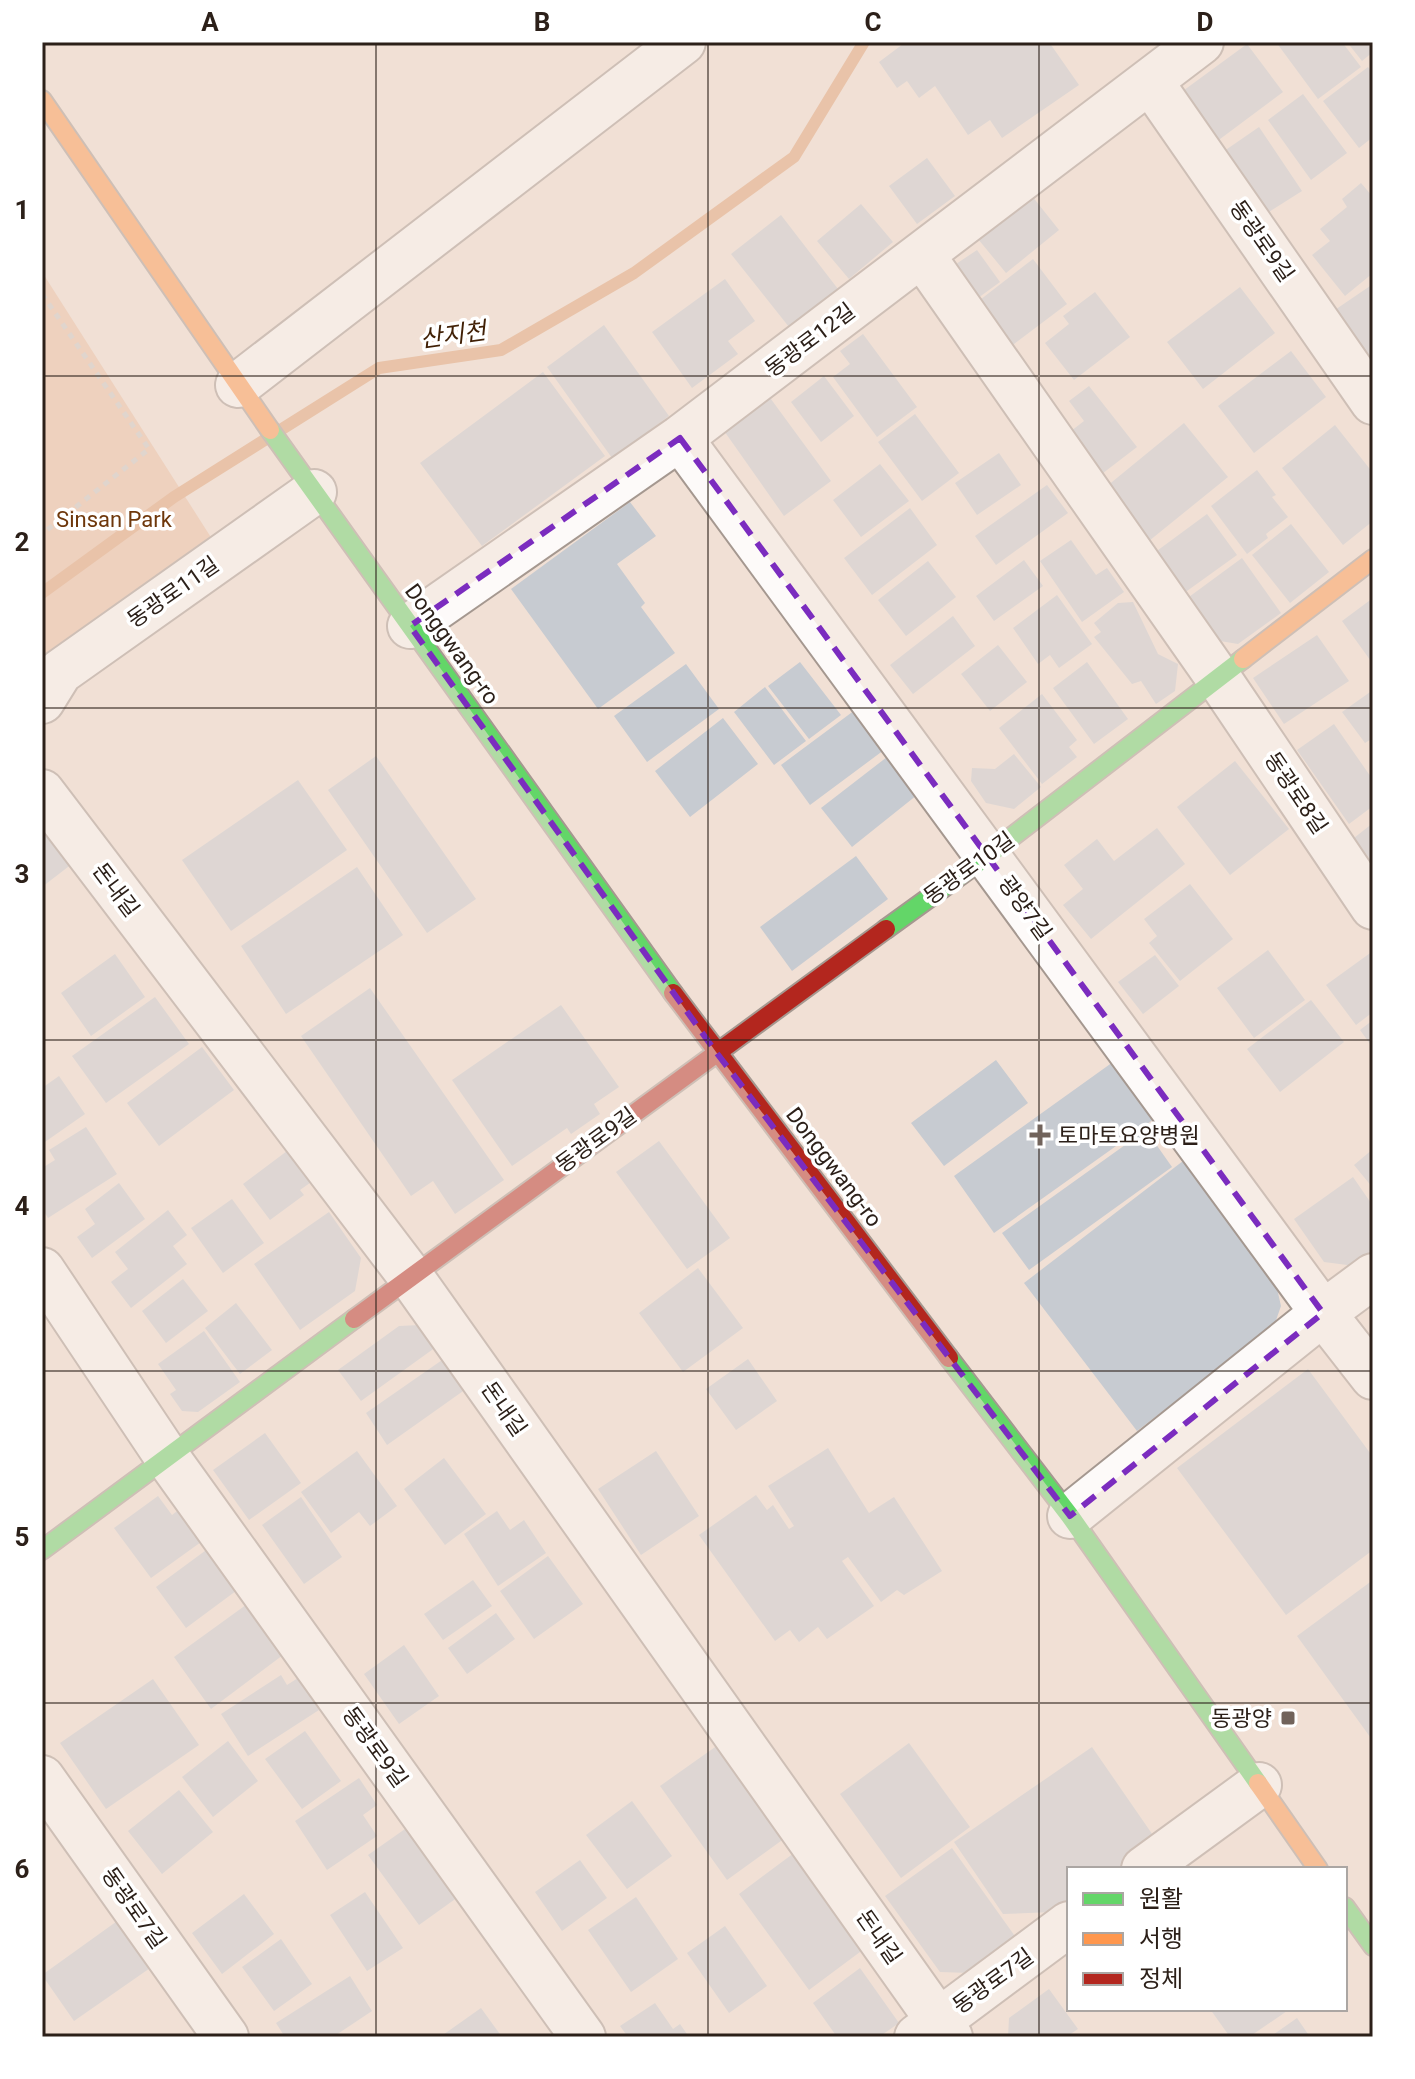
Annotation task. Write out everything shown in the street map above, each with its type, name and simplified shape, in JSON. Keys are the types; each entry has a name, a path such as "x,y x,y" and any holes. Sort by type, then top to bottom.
{"main road":[{"path":"42,100 239,386"},
{"name":"Donggwang-ro","path":"239,386 716,1052 1070,1516 1317,1867"},
{"name":"동광로10길","path":"716,1052 987,856 1373,559"},
{"name":"동광로9길","path":"42,1550 716,1052"},
{"path":"1347,1910 1373,1946"}],"street":[{"path":"239,386 683,42"},
{"name":"동광로12길","path":"410,626 680,438 1201,42"},
{"name":"동광로9길","path":"1150,81 1373,402"},
{"path":"922,255 1219,679"},
{"name":"광양7길","path":"680,438 1373,1377"},
{"name":"동광로11길","path":"42,701 60,672 313,491"},
{"name":"동광로8길","path":"1219,679 1373,907"},
{"name":"돈내길","path":"42,792 411,1277 935,2032"},
{"name":"동광로9길","path":"42,1270 167,1457 583,2037"},
{"path":"1070,1516 1373,1276"},
{"name":"동광로7길","path":"42,1778 226,2037"},
{"path":"1147,1867 1259,1785"},
{"name":"동광로7길","path":"935,2032 1067,1926"}],"path":[{"path":"42,294 149,449 42,534"}],"highlighted area":[{"path":"680,438 1323,1313 1070,1516 716,1052 410,626"}],"green space":[{"name":"Sinsan Park","path":"42,272 212,539 42,659"}],"building":[{"path":"902,42 1049,42 1079,85 1002,138 990,120 968,135 935,86 919,98 907,81 897,88 879,62"},
{"path":"1276,42 1342,42 1361,67 1318,99"},
{"path":"1347,42 1373,42 1373,52 1362,61"},
{"path":"1247,44 1283,92 1212,145 1176,96"},
{"path":"1368,67 1373,73 1373,137 1359,148 1323,101"},
{"path":"1303,94 1347,153 1311,180 1268,120"},
{"path":"1259,127 1302,191 1258,219 1217,156"},
{"path":"927,158 955,196 917,224 889,186"},
{"path":"1361,183 1373,197 1373,273 1345,296 1312,255 1330,241 1320,229 1347,207 1342,199"},
{"path":"1032,196 1059,230 1006,273 978,239"},
{"path":"861,204 893,242 849,279 817,241"},
{"path":"781,215 838,289 789,327 731,254"},
{"path":"977,250 1000,282 967,306 953,266"},
{"path":"1033,259 1067,304 1002,353 976,303"},
{"path":"725,279 755,321 728,341 738,354 692,388 652,332"},
{"path":"1373,284 1373,387 1326,316"},
{"path":"1240,287 1275,333 1203,389 1167,342"},
{"path":"1095,292 1130,337 1074,380 1045,343 1069,324 1063,316"},
{"path":"604,325 669,416 612,458 547,367"},
{"path":"863,334 917,407 877,437 833,377 850,364 840,351"},
{"path":"1291,351 1326,397 1254,453 1218,406"},
{"path":"543,372 605,456 482,546 420,463"},
{"path":"824,376 854,416 821,442 791,402"},
{"path":"1089,386 1137,447 1094,480 1062,438 1084,421 1069,401"},
{"path":"768,395 831,481 784,516 722,428"},
{"path":"915,414 959,473 922,501 878,442"},
{"path":"1184,423 1228,477 1144,545 1101,491"},
{"path":"1335,425 1373,473 1373,521 1343,545 1282,468"},
{"path":"999,453 1021,485 977,515 955,483"},
{"path":"880,464 909,501 861,537 833,500"},
{"path":"1257,470 1288,517 1247,554 1211,506"},
{"path":"1047,485 1068,513 996,565 975,536"},
{"path":"630,502 656,536 617,564 645,603 641,607 675,653 598,709 511,589"},
{"path":"910,508 937,545 872,595 844,558"},
{"path":"1207,514 1237,555 1180,596 1150,556"},
{"path":"1291,524 1329,572 1290,603 1252,555"},
{"path":"1071,540 1096,575 1107,568 1124,592 1082,622 1040,561"},
{"path":"1242,558 1281,613 1238,644 1202,638 1178,605"},
{"path":"1024,560 1043,586 994,621 976,596"},
{"path":"928,561 956,597 906,636 878,600"},
{"path":"1057,595 1092,644 1059,668 1050,655 1038,664 1013,628"},
{"path":"1373,598 1373,664 1342,621"},
{"path":"1133,602 1158,654 1178,664 1175,691 1156,704 1141,681 1132,684 1094,637 1101,632 1094,623 1118,603"},
{"path":"953,616 975,646 913,694 890,665"},
{"path":"1317,635 1349,681 1284,724 1253,678"},
{"path":"998,645 1027,682 990,711 961,674"},
{"path":"800,662 841,715 809,739 768,686"},
{"path":"1087,662 1128,719 1094,744 1053,688"},
{"path":"686,664 719,709 647,762 614,716"},
{"path":"765,687 806,741 774,765 734,712"},
{"path":"1373,690 1373,738 1365,743 1342,712"},
{"path":"1042,694 1077,740 1069,747 1077,757 1042,784 999,728"},
{"path":"855,710 884,750 810,805 781,765"},
{"path":"723,718 758,764 690,817 655,771"},
{"path":"1334,724 1373,780 1373,806 1349,824 1297,750"},
{"path":"1014,754 1041,787 1014,809 986,803 971,781 972,768 995,769"},
{"path":"376,756 476,899 427,933 328,790"},
{"path":"887,757 917,795 852,847 821,808"},
{"path":"1235,761 1289,829 1230,875 1177,807"},
{"path":"298,780 347,850 231,931 182,860"},
{"path":"42,814 77,860 42,887"},
{"path":"1373,823 1373,863 1354,838"},
{"path":"1157,828 1185,864 1091,939 1063,905 1083,889 1064,865 1097,839 1114,861"},
{"path":"856,856 888,899 792,971 760,927"},
{"path":"357,867 403,935 286,1014 241,946"},
{"path":"1190,884 1233,939 1180,981 1149,943 1157,936 1144,919"},
{"path":"1268,950 1305,1000 1254,1038 1217,988"},
{"path":"1373,951 1373,1012 1356,1025 1326,985"},
{"path":"115,954 145,997 91,1036 61,993"},
{"path":"1155,955 1179,986 1143,1014 1118,982"},
{"path":"370,988 504,1180 455,1214 433,1181 411,1196 301,1036"},
{"path":"155,997 189,1044 106,1103 72,1056"},
{"path":"1311,1000 1344,1042 1280,1092 1247,1049"},
{"path":"561,1005 619,1087 594,1104 600,1114 571,1134 567,1128 512,1166 452,1080"},
{"path":"1373,1020 1373,1048 1360,1030"},
{"path":"202,1047 234,1090 159,1146 127,1103"},
{"path":"996,1060 1028,1103 944,1166 911,1123"},
{"path":"1113,1062 1154,1119 994,1233 954,1176"},
{"path":"59,1076 85,1114 42,1144 42,1088"},
{"path":"86,1127 117,1174 48,1218 42,1208 42,1168 55,1160 49,1150"},
{"path":"1146,1130 1172,1167 1029,1270 1002,1233"},
{"path":"659,1141 730,1238 687,1269 616,1172"},
{"path":"291,1148 314,1180 300,1190 304,1195 270,1220 243,1184"},
{"path":"1373,1149 1373,1188 1354,1165"},
{"path":"1183,1161 1276,1284 1281,1306 1274,1326 1137,1431 1024,1283"},
{"path":"1353,1177 1373,1206 1373,1253 1355,1266 1324,1262 1294,1219"},
{"path":"119,1183 145,1219 92,1258 77,1237 95,1224 85,1209"},
{"path":"232,1199 264,1243 223,1273 191,1228"},
{"path":"168,1210 187,1235 173,1246 187,1264 131,1308 111,1282 128,1269 115,1252"},
{"path":"329,1212 361,1258 355,1291 300,1330 254,1264"},
{"path":"698,1268 743,1328 683,1372 639,1313"},
{"path":"183,1279 208,1311 166,1343 142,1311"},
{"path":"236,1303 272,1350 240,1374 205,1328"},
{"path":"420,1325 436,1347 361,1401 338,1370 399,1326"},
{"path":"204,1331 240,1382 198,1412 182,1411 170,1394 176,1390 158,1364"},
{"path":"445,1358 466,1389 387,1445 366,1413"},
{"path":"748,1359 777,1401 736,1430 706,1389"},
{"path":"1308,1369 1373,1457 1373,1550 1286,1615 1177,1468"},
{"path":"265,1433 301,1483 249,1520 213,1470"},
{"path":"828,1448 869,1513 894,1497 942,1571 904,1595 897,1590 881,1602 848,1557 842,1561 874,1606 827,1639 818,1627 799,1642 790,1630 775,1641 699,1535 756,1495 767,1510 773,1505 789,1529 794,1526 768,1486"},
{"path":"357,1451 397,1506 370,1526 359,1512 331,1533 301,1492"},
{"path":"656,1451 699,1516 641,1555 598,1489"},
{"path":"444,1458 486,1514 445,1545 404,1489"},
{"path":"158,1496 172,1515 185,1505 208,1537 151,1578 114,1528"},
{"path":"301,1497 342,1557 304,1584 262,1525"},
{"path":"497,1511 510,1530 524,1520 546,1553 498,1586 464,1534"},
{"path":"213,1545 244,1585 186,1628 156,1587"},
{"path":"548,1556 583,1604 534,1639 500,1591"},
{"path":"473,1580 492,1606 443,1640 424,1614"},
{"path":"1373,1580 1373,1741 1297,1636"},
{"path":"250,1602 287,1652 211,1709 174,1657"},
{"path":"496,1613 515,1639 467,1674 448,1648"},
{"path":"404,1645 439,1696 399,1724 364,1674"},
{"path":"281,1675 287,1685 298,1678 319,1710 248,1756 221,1714"},
{"path":"153,1679 199,1745 106,1809 60,1743"},
{"path":"305,1731 341,1781 302,1809 265,1759"},
{"path":"228,1741 258,1781 213,1817 182,1777"},
{"path":"909,1743 970,1827 901,1878 840,1794"},
{"path":"718,1745 785,1838 727,1880 660,1786"},
{"path":"1092,1747 1157,1841 1119,1867 1067,1867 1067,1902 1053,1912 1003,1914 954,1842"},
{"path":"359,1778 377,1805 363,1815 377,1836 327,1870 295,1821"},
{"path":"179,1790 213,1832 162,1874 128,1831"},
{"path":"632,1801 672,1856 627,1889 586,1835"},
{"path":"415,1822 465,1892 419,1925 368,1855"},
{"path":"952,1848 1017,1939 970,1973 940,1972 885,1896"},
{"path":"794,1853 864,1949 809,1990 739,1894"},
{"path":"580,1860 607,1898 562,1931 535,1892"},
{"path":"365,1892 403,1948 367,1971 330,1915"},
{"path":"244,1894 274,1934 222,1974 192,1933"},
{"path":"636,1897 678,1959 631,1992 588,1930"},
{"path":"120,1919 153,1966 74,2021 42,1975"},
{"path":"725,1926 767,1986 729,2013 687,1953"},
{"path":"281,1939 312,1984 274,2011 242,1967"},
{"path":"860,1968 899,2023 879,2037 837,2037 813,2003"},
{"path":"350,1976 372,2011 333,2037 285,2037 276,2023"},
{"path":"1049,1989 1078,2029 1066,2037 1008,2037 1009,2018"},
{"path":"655,2003 673,2029 680,2024 689,2037 628,2037 620,2026"},
{"path":"481,2008 502,2037 440,2037"},
{"path":"1211,2011 1287,2011 1249,2037 1230,2037"},
{"path":"1297,2018 1310,2037 1270,2037"}],"waterway":[{"name":"산지천","path":"42,593 174,497 379,368 501,350 634,273 794,157 864,42"}],"traffic: fast":[{"path":"270,430 673,993"},
{"path":"886,929 987,856 1243,659"},
{"path":"42,1550 354,1319"},
{"path":"949,1358 1070,1516 1258,1783"},
{"path":"1347,1910 1373,1946"}],"traffic: slow":[{"path":"42,100 270,430"},
{"path":"1243,659 1373,559"},
{"path":"1258,1783 1317,1867"}],"traffic: jam":[{"path":"354,1319 886,929"},
{"path":"673,993 949,1358"}],"place":[{"name":"토마토요양병원","path":"1040,1135"},
{"name":"동광양","path":"1288,1718"}]}
